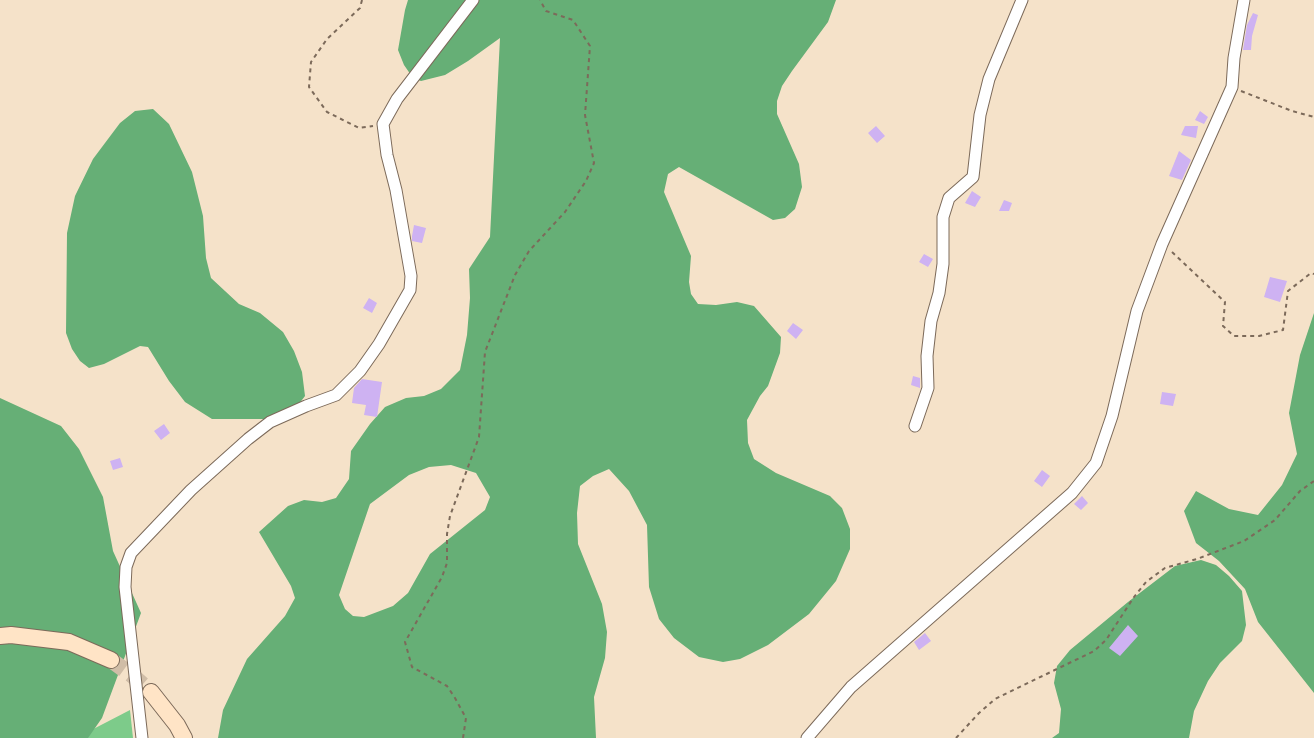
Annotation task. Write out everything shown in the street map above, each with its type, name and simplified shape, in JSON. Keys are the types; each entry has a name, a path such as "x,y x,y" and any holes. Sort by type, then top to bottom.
{"street":[{"path":"142,738 125,587 126,567 131,553 191,490 248,438 270,422 336,395 360,371 379,344 410,290 412,276 396,190 387,155 383,124 397,99 473,0"},
{"path":"914,426 928,388 927,356 931,321 939,293 943,264 943,217 948,198 973,177 980,115 989,79 1022,0"},
{"path":"807,738 850,687 1072,493 1096,463 1112,416 1137,311 1162,244 1232,87 1234,58 1244,0"},
{"path":"0,636 11,635 69,642 111,660"},
{"path":"151,692 177,725 184,738"}],"path":[{"path":"362,0 360,8 327,39 311,62 309,87 327,112 359,128 383,124"},
{"path":"463,738 466,718 455,698 447,686 412,667 404,642 442,577 447,563 447,534 450,516 479,437 485,352 514,275 529,251 565,212 586,181 594,163 585,115 590,46 573,20 546,11 540,0"},
{"path":"1232,87 1292,112 1314,117"},
{"path":"1162,244 1225,302 1223,326 1234,336 1259,336 1283,330 1288,291 1311,273 1314,274"},
{"path":"956,738 995,699 1094,651 1106,640 1134,596 1146,582 1165,568 1198,559 1244,541 1275,520 1300,491 1314,480"}],"green space":[{"path":"408,0 836,0 828,22 782,86 777,101 777,114 799,164 802,187 795,209 785,218 773,220 679,167 668,174 664,192 691,256 689,282 691,294 698,304 716,305 737,302 754,306 781,337 780,353 768,386 760,396 747,420 748,443 754,459 776,473 830,496 842,508 850,529 850,549 836,581 809,614 768,645 740,659 723,662 699,657 674,638 659,619 649,587 647,525 629,491 609,469 593,476 580,486 577,513 578,544 602,604 607,632 605,658 594,697 596,738 218,738 223,710 247,659 285,616 295,598 291,586 259,532 288,506 304,500 322,502 336,498 349,479 351,451 385,407 406,398 424,396 441,389 460,370 467,335 470,298 469,269 490,237 500,38 445,75 421,81 413,78 404,65 398,50","holes":["451,465 476,473 490,497 485,510 430,554 408,593 393,606 364,617 353,616 345,609 339,595 370,504 409,475 429,467"]},
{"path":"153,109 169,124 192,172 203,216 206,258 211,278 239,304 260,313 283,332 294,351 302,372 305,396 292,413 274,419 212,419 185,402 169,381 148,347 140,346 104,364 89,368 80,361 72,349 66,333 67,233 75,196 93,159 120,123 135,111"},
{"path":"1314,313 1314,693 1258,622 1245,589 1219,561 1196,543 1184,511 1196,491 1229,509 1258,515 1282,485 1297,454 1289,413 1300,355"},
{"path":"0,398 61,426 79,449 103,497 113,551 141,613 102,718 88,738 0,738"},
{"path":"1201,560 1216,565 1242,591 1246,625 1242,641 1220,663 1208,681 1194,711 1189,738 1052,738 1059,733 1061,709 1054,683 1057,666 1070,650 1175,566"},
{"path":"130,710 133,738 76,738"}],"building":[{"path":"1253,13 1258,15 1252,36 1251,50 1243,50 1247,25"},
{"path":"1200,111 1208,117 1204,124 1195,120"},
{"path":"876,126 885,136 877,143 868,133"},
{"path":"1185,126 1198,126 1196,138 1181,135"},
{"path":"1179,151 1191,160 1182,180 1169,176"},
{"path":"972,191 981,197 975,207 965,203"},
{"path":"1004,200 1012,203 1009,211 999,211"},
{"path":"414,225 426,228 422,243 412,241"},
{"path":"924,254 933,259 928,267 919,262"},
{"path":"1270,277 1287,281 1280,302 1264,297"},
{"path":"369,298 377,303 372,313 363,308"},
{"path":"793,323 803,330 796,339 787,331"},
{"path":"913,376 920,378 920,388 911,385"},
{"path":"362,379 382,382 377,417 364,415 366,405 352,403 354,388"},
{"path":"1162,392 1176,394 1173,406 1160,404"},
{"path":"164,424 170,433 161,440 154,431"},
{"path":"120,458 123,467 113,470 110,461"},
{"path":"1042,470 1050,476 1042,487 1034,481"},
{"path":"1082,496 1088,503 1081,510 1074,504"},
{"path":"1128,625 1138,636 1120,656 1109,648"},
{"path":"925,633 931,641 919,650 914,642"}],"tunnel":[{"path":"111,660 151,692"}]}
